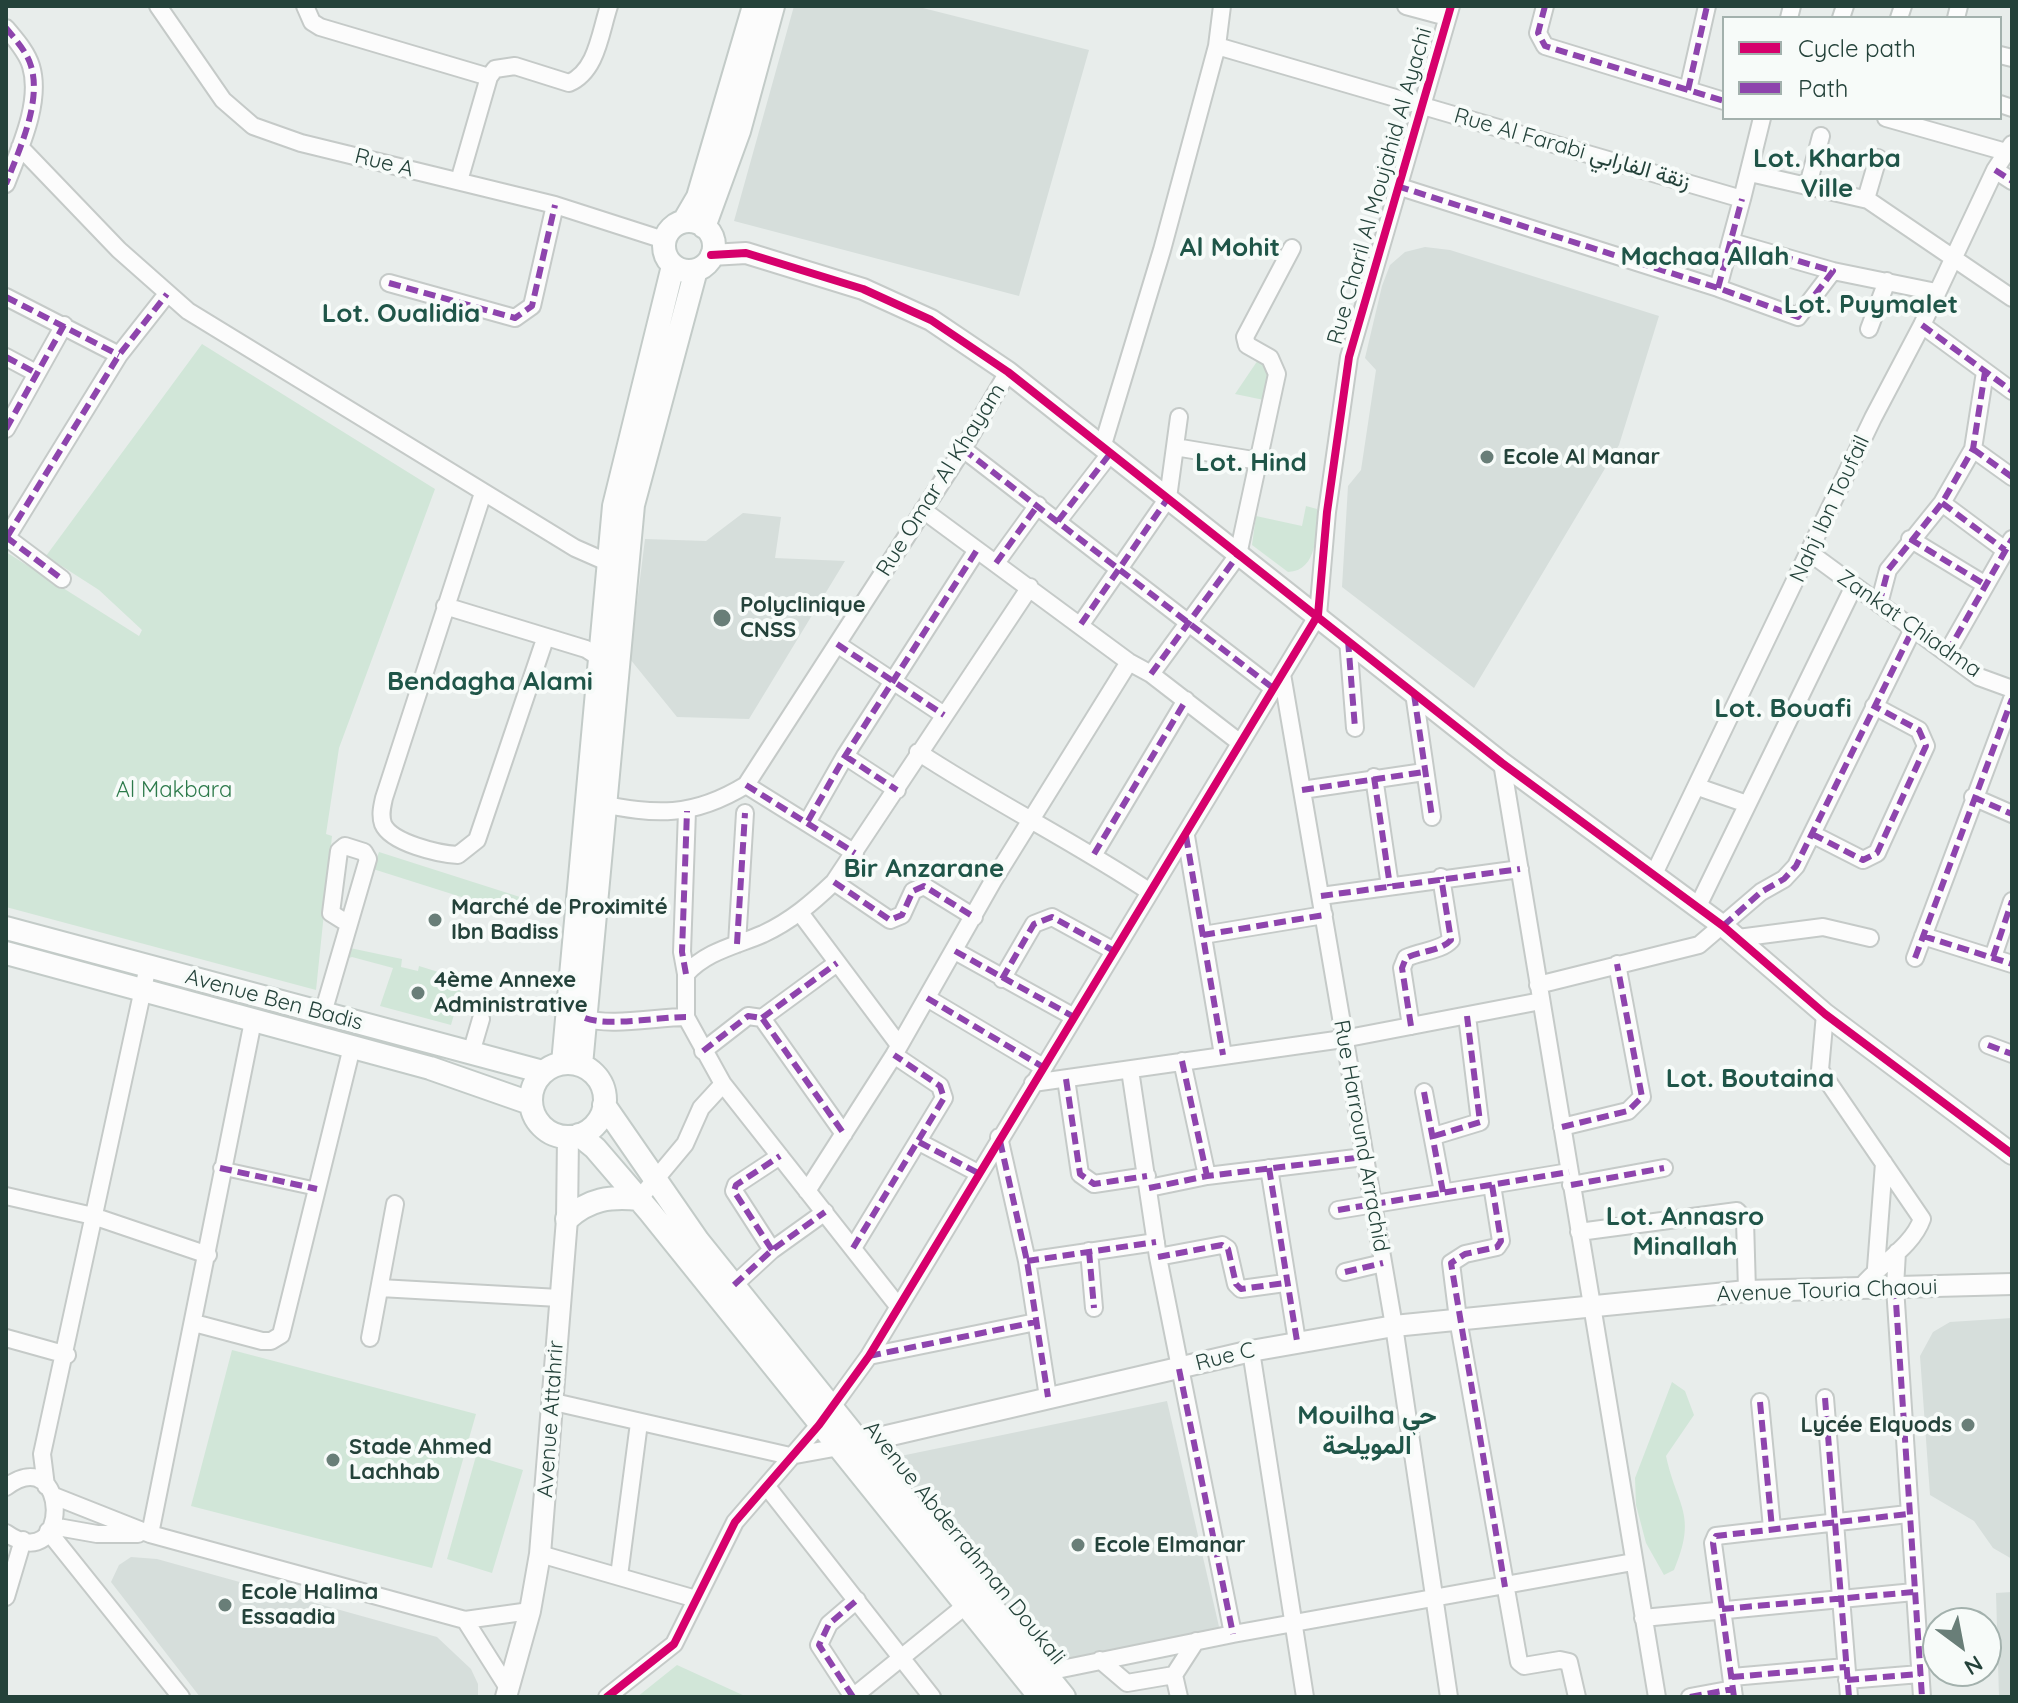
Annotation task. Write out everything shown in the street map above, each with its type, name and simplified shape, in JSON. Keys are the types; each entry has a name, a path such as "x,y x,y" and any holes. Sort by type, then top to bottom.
{"main road":[{"path":"694,224 698,197 754,6"},
{"path":"694,224 739,131 773,6"},
{"path":"562,1067 600,1081 604,1105 598,1121 574,1136 546,1130 535,1118 530,1103 536,1081 562,1067 585,1018 599,655 633,505 712,238 694,224 672,228 664,240 665,254 673,266 686,271 704,262"},
{"path":"562,1067 595,803 617,670 614,506 673,266"},
{"name":"Avenue Ben Badis","path":"6,928 471,1053 562,1067"},
{"name":"Avenue Ben Badis","path":"6,953 430,1068 530,1103"},
{"path":"430,1068 439,1044"},
{"name":"Avenue Abderrahman Doukali","path":"604,1105 647,1191 1034,1675 1040,1697"},
{"name":"Avenue Abderrahman Doukali","path":"574,1136 595,1148 647,1191 734,1285 826,1417"},
{"path":"567,1219 588,1203 647,1191"},
{"name":"Avenue Abderrahman Doukali","path":"850,1445 965,1606 1034,1675 1064,1697"}],"street":[{"name":"Rue A","path":"158,6 223,100 253,126 301,143 555,205 664,240"},
{"path":"305,6 312,22 320,27 489,77"},
{"path":"459,181 489,77 495,69 505,66 569,83 578,79 588,71 609,6"},
{"path":"1058,521 1105,452 1217,46 1222,6"},
{"path":"1406,6 1449,11"},
{"path":"1545,6 1538,33 1545,46 1722,100"},
{"path":"1688,90 1707,6"},
{"name":"Rue Charil Al Moujahid Al Ayachi","path":"1318,615 1327,512 1349,357 1449,11"},
{"path":"6,28 31,65 34,85 20,147 6,184"},
{"name":"Rue Al Farabi زنقة الفارابي","path":"1217,46 1742,199"},
{"path":"1718,288 1762,120"},
{"path":"1894,120 2009,148"},
{"path":"1808,185 1821,136"},
{"path":"20,147 119,250 167,294 221,333 483,493 617,566"},
{"name":"Nahj Ibn Toufail","path":"1653,876 1873,418 1922,325 1952,256 2009,148"},
{"path":"1866,199 1878,158"},
{"path":"1995,170 2012,181"},
{"path":"1750,173 1866,199 2012,298"},
{"path":"1397,186 1801,316 1833,271"},
{"path":"389,283 515,318 532,306 555,205"},
{"path":"1732,242 1833,271 1936,292"},
{"path":"1151,674 1238,555 1277,374 1270,358 1247,345 1245,337 1292,248"},
{"path":"704,262 746,253 863,289 931,320 1008,372 1105,452 1318,615 1502,763 1730,932 1825,1014 2012,1154"},
{"path":"1869,329 1887,281"},
{"path":"62,579 6,537 119,355 167,294"},
{"path":"6,297 119,355"},
{"path":"6,429 64,325"},
{"path":"1922,325 2012,391"},
{"path":"6,357 36,373"},
{"name":"Rue Omar Al Khayam","path":"595,803 687,811 708,806 746,785 963,449 1008,372"},
{"path":"1879,604 1888,570 1942,503 1973,449 1985,372"},
{"path":"1081,624 1168,498 1179,417"},
{"path":"1175,447 1259,461"},
{"path":"963,449 1191,622 1278,681"},
{"path":"1973,449 2012,477"},
{"path":"483,493 381,813 384,827 395,836 444,854 458,855 477,840 545,639"},
{"path":"1942,503 2008,545 1947,653"},
{"path":"996,563 1038,505"},
{"path":"923,510 1129,662 1151,674 1239,742"},
{"path":"1910,539 1984,584"},
{"path":"808,821 893,679 977,550"},
{"name":"Zankat Chiadma","path":"1810,553 1979,677 2012,689"},
{"path":"1697,908 1854,586"},
{"path":"686,974 710,954 801,914 834,882 1030,587"},
{"path":"445,606 599,655 617,670"},
{"path":"607,1697 674,1644 726,1535 826,1417 869,1356 1318,615"},
{"path":"1730,932 1761,892 1784,879 1796,866 1913,629"},
{"path":"1348,640 1355,728"},
{"path":"837,644 944,715"},
{"path":"807,1191 896,1050 1129,662"},
{"name":"Rue Harround Arrachid","path":"1278,681 1302,790 1394,1326 1449,1697"},
{"path":"1414,693 1432,817"},
{"path":"1915,958 2012,699"},
{"path":"1094,854 1186,700"},
{"path":"1812,834 1863,860 1877,853 1926,746 1919,730 1874,706"},
{"path":"918,752 1032,822 1094,854 1150,892"},
{"path":"845,756 897,790"},
{"path":"1502,763 1579,1232 1595,1308 1633,1562 1657,1697"},
{"path":"1302,790 1424,772"},
{"path":"1374,777 1390,886"},
{"path":"746,785 855,853"},
{"path":"1698,787 1747,804"},
{"path":"1973,797 2012,814"},
{"path":"687,811 682,952 686,974 686,1017 723,1084 898,1306"},
{"path":"737,944 745,813"},
{"path":"1186,836 1223,1055"},
{"path":"1321,896 1441,877 1520,869"},
{"path":"1411,1026 1402,968 1406,958 1419,951 1446,946 1451,940 1441,877"},
{"path":"834,882 890,920 902,915 913,891 924,886 974,917"},
{"path":"1993,957 2012,901"},
{"path":"801,914 896,1050 944,1091 944,1098 919,1142 853,1248"},
{"path":"1203,935 1324,915"},
{"path":"1002,979 1034,924 1043,918 1052,917 1114,951"},
{"path":"323,1013 347,923"},
{"path":"1033,1083 1343,1039 1467,1016 1617,964 1699,945 1730,932 1813,927 1870,938"},
{"path":"1923,936 2012,964"},
{"path":"955,951 1074,1017"},
{"path":"703,1051 748,1016 762,1018 837,963"},
{"path":"1562,1127 1628,1111 1642,1097 1617,964"},
{"path":"6,1487 26,1479 42,1454 67,1355 93,1216 148,966"},
{"path":"927,998 1043,1067"},
{"path":"1825,1014 1820,1070 1922,1219 1897,1252 1876,1268 1862,1286"},
{"path":"1434,1136 1480,1122 1467,1016"},
{"path":"585,1018 602,1024 641,1018 686,1017"},
{"path":"762,1018 844,1134"},
{"path":"471,1053 481,1019"},
{"path":"150,1534 208,1255 220,1168 253,1021"},
{"path":"1988,1045 2012,1054"},
{"path":"194,1323 262,1341 281,1335 352,1047"},
{"path":"1182,1061 1207,1176"},
{"path":"1130,1070 1157,1249 1233,1634"},
{"path":"1066,1079 1080,1174 1094,1184 1148,1182 1364,1157"},
{"path":"647,1191 685,1144 701,1108 723,1084"},
{"path":"1424,1092 1443,1192"},
{"name":"Avenue Attahrir","path":"507,1692 530,1611 540,1554 574,1136"},
{"path":"999,1137 1027,1261 1048,1397"},
{"path":"919,1142 978,1173"},
{"path":"772,1250 734,1191 736,1185 780,1156"},
{"path":"1876,1268 1884,1163"},
{"path":"220,1168 317,1189"},
{"path":"1269,1168 1285,1283 1297,1341"},
{"path":"1338,1210 1492,1185 1664,1168"},
{"path":"1492,1185 1501,1241 1497,1247 1457,1256 1451,1263 1458,1319 1519,1662 1524,1666 1560,1660 1569,1662 1577,1697"},
{"path":"6,1196 93,1216 208,1255"},
{"path":"370,1338 395,1204"},
{"path":"1579,1232 1737,1211 1745,1220 1747,1291"},
{"path":"734,1285 772,1250 825,1212"},
{"path":"1027,1261 1089,1251 1222,1245 1228,1249 1236,1284 1241,1289 1285,1283"},
{"path":"1089,1251 1094,1308"},
{"path":"1897,1252 1895,1287 1922,1697"},
{"path":"1345,1272 1383,1263"},
{"name":"Avenue Touria Chaoui","path":"1595,1308 1747,1291 2012,1284"},
{"path":"380,1288 559,1298"},
{"name":"Rue C","path":"850,1445 1297,1341 1394,1326 1595,1308"},
{"path":"869,1356 1036,1322"},
{"path":"6,1338 67,1355"},
{"path":"1251,1351 1305,1697"},
{"path":"1825,1398 1848,1681"},
{"path":"554,1402 790,1456 850,1445"},
{"path":"1760,1402 1772,1528"},
{"path":"619,1576 639,1423"},
{"path":"6,1597 26,1534 57,1510 42,1454"},
{"path":"26,1479 150,1534 465,1620 530,1611"},
{"path":"768,1488 932,1697"},
{"path":"1733,1688 1714,1539 1720,1535 1772,1528 1908,1514"},
{"path":"26,1534 150,1534"},
{"path":"26,1534 72,1564 181,1697"},
{"path":"540,1554 696,1599"},
{"path":"1034,1675 1233,1634 1633,1562"},
{"path":"1643,1618 1914,1592"},
{"path":"857,1600 829,1624 819,1645 853,1697 965,1606"},
{"path":"465,1620 507,1692"},
{"path":"1179,1697 1174,1675 1196,1641"},
{"path":"1100,1660 1127,1683 1174,1675"},
{"path":"1690,1697 1733,1688 1920,1674"}],"shaded area":[{"path":"794,6 915,6 1089,50 1019,296 734,221"},
{"name":"Ecole Al Manar","path":"1425,247 1450,250 1659,316 1619,445 1474,688 1342,587 1348,486 1361,470 1376,370 1365,358 1382,286 1390,265 1405,252"},
{"name":"Polyclinique CNSS","path":"743,513 781,517 775,558 845,561 749,719 677,717 630,659 645,539 706,541"},
{"name":"Lycée Elquods","path":"2012,1318 2012,1559 1993,1548 1974,1521 1930,1495 1920,1356 1933,1332 1950,1322"},
{"name":"Ecole Elmanar","path":"1167,1401 1220,1631 1047,1668 891,1458"},
{"name":"Ecole Halima Essaadia","path":"131,1557 157,1559 437,1637 471,1669 478,1684 478,1697 200,1697 111,1582 119,1565"},
{"path":"2012,1592 2012,1697 1999,1697 1999,1687 2002,1687 2002,1607 1996,1607 1996,1593"}],"green space":[{"name":"Al Makbara","path":"202,344 435,489 339,748 326,834 332,836 316,990 6,907 6,552 139,636 142,630 99,590 46,556"},
{"path":"1258,360 1268,373 1264,400 1235,394"},
{"path":"1306,506 1317,509 1314,548 1305,565 1288,572 1252,545 1256,516 1302,526"},
{"path":"379,852 520,897 515,914 373,869"},
{"path":"350,948 402,959 401,967 418,971 419,966 464,980 451,1025 380,1006 393,968 352,957 346,959"},
{"name":"Stade Ahmed Lachhab","path":"232,1350 476,1414 432,1568 191,1506"},
{"path":"1672,1382 1685,1391 1694,1415 1666,1456 1685,1523 1681,1551 1674,1570 1664,1575 1646,1543 1636,1505 1635,1478"},
{"path":"476,1456 523,1470 492,1573 447,1559"},
{"path":"677,1665 747,1697 637,1697"}],"marked path":[{"path":"1545,6 1538,33 1545,46 1722,100"},
{"path":"1688,90 1707,6"},
{"path":"6,28 27,56 34,80 28,126 6,184"},
{"path":"1995,170 2012,181"},
{"path":"1397,186 1718,288 1798,317 1833,271 1732,242"},
{"path":"1718,288 1742,199"},
{"path":"389,283 515,318 532,306 555,205"},
{"path":"7,537 119,355 167,294"},
{"path":"6,297 119,355"},
{"path":"6,429 64,325"},
{"path":"1922,325 2012,391"},
{"path":"6,357 36,373"},
{"path":"1879,604 1888,570 1942,503 1973,449 1985,372"},
{"path":"963,449 1273,688"},
{"path":"1973,449 2012,477"},
{"path":"1058,521 1109,455"},
{"path":"1081,624 1168,498"},
{"path":"1942,503 2005,550"},
{"path":"996,563 1038,505"},
{"path":"6,537 62,579"},
{"path":"1910,539 1984,584"},
{"path":"1947,653 2012,539"},
{"path":"808,821 845,756 977,550"},
{"path":"1151,674 1238,555"},
{"path":"1723,926 1761,892 1784,879 1796,866 1913,629"},
{"path":"1348,640 1355,728"},
{"path":"837,644 944,715"},
{"path":"1414,694 1432,817"},
{"path":"1915,958 2012,699"},
{"path":"1094,854 1186,700"},
{"path":"1812,834 1863,860 1877,853 1926,746 1919,730 1874,706"},
{"path":"845,756 897,790"},
{"path":"1302,790 1424,772"},
{"path":"1374,777 1390,886"},
{"path":"746,785 855,853"},
{"path":"1973,797 2012,814"},
{"path":"686,974 682,952 687,811"},
{"path":"737,944 745,813"},
{"path":"1186,836 1223,1055"},
{"path":"1321,896 1520,869"},
{"path":"1411,1026 1402,968 1406,958 1451,940 1441,877"},
{"path":"834,882 890,920 902,915 913,891 924,886 974,917"},
{"path":"1993,957 2012,901"},
{"path":"1203,935 1324,915"},
{"path":"1002,979 1034,924 1052,917 1114,951"},
{"path":"1923,936 2012,964"},
{"path":"955,951 1074,1017"},
{"path":"762,1018 837,963"},
{"path":"1562,1127 1628,1111 1642,1097 1617,964"},
{"path":"927,998 1043,1067"},
{"path":"703,1051 748,1016 762,1018 844,1134"},
{"path":"1434,1136 1480,1122 1467,1016"},
{"path":"585,1018 620,1022 686,1017"},
{"path":"1988,1045 2012,1054"},
{"path":"853,1248 944,1098 940,1086 894,1055"},
{"path":"1182,1061 1207,1176"},
{"path":"1066,1079 1080,1174 1094,1184 1147,1176"},
{"path":"1424,1092 1443,1192"},
{"path":"1000,1141 1027,1261 1048,1397"},
{"path":"919,1142 978,1173"},
{"path":"772,1250 734,1191 736,1185 780,1156"},
{"path":"1149,1188 1207,1176 1364,1157"},
{"path":"220,1168 317,1189"},
{"path":"1269,1168 1297,1341"},
{"path":"1571,1185 1664,1168"},
{"path":"1338,1210 1569,1172"},
{"path":"1492,1185 1501,1241 1497,1247 1465,1254 1451,1263 1505,1587"},
{"path":"734,1285 772,1250 825,1212"},
{"path":"1027,1261 1156,1242"},
{"path":"1158,1257 1222,1245 1228,1249 1236,1284 1241,1289 1285,1283"},
{"path":"1089,1251 1094,1308"},
{"path":"1345,1272 1383,1263"},
{"path":"1895,1287 1922,1697"},
{"path":"869,1356 1036,1322"},
{"path":"1179,1369 1233,1634"},
{"path":"1825,1398 1849,1697"},
{"path":"1760,1402 1772,1528"},
{"path":"1734,1697 1713,1543 1716,1536 1908,1514"},
{"path":"1722,1609 1914,1592"},
{"path":"853,1697 819,1645 829,1624 857,1600"},
{"path":"1732,1677 1846,1667"},
{"path":"1847,1680 1920,1674"},
{"path":"1690,1697 1733,1689"}],"cycle path":[{"path":"607,1697 674,1644 735,1522 819,1425 869,1356 1318,615 1327,512 1349,357 1451,6"},
{"path":"711,255 746,253 863,289 931,320 1008,372 1502,763 1723,926 1825,1014 2012,1154"}],"place":[{"name":"Ecole Al Manar","path":"1487,457"},
{"name":"Polyclinique CNSS","path":"722,618"},
{"name":"Marché de Proximité Ibn Badiss","path":"435,920"},
{"name":"4ème Annexe Administrative","path":"418,993"},
{"name":"Lycée Elquods","path":"1968,1425"},
{"name":"Stade Ahmed Lachhab","path":"333,1460"},
{"name":"Ecole Elmanar","path":"1078,1545"},
{"name":"Ecole Halima Essaadia","path":"225,1605"}],"district":[{"name":"Lot. Kharba Ville","path":"1827,174"},
{"name":"Al Mohit","path":"1230,248"},
{"name":"Machaa Allah","path":"1705,257"},
{"name":"Lot. Puymalet","path":"1871,305"},
{"name":"Lot. Oualidia","path":"401,314"},
{"name":"Lot. Hind","path":"1251,463"},
{"name":"Bendagha Alami","path":"490,682"},
{"name":"Lot. Bouafi","path":"1783,709"},
{"name":"Bir Anzarane","path":"924,869"},
{"name":"Lot. Boutaina","path":"1750,1079"},
{"name":"Lot. Annasro Minallah","path":"1685,1232"},
{"name":"Mouilha حي المويلحة","path":"1367,1431"}]}
